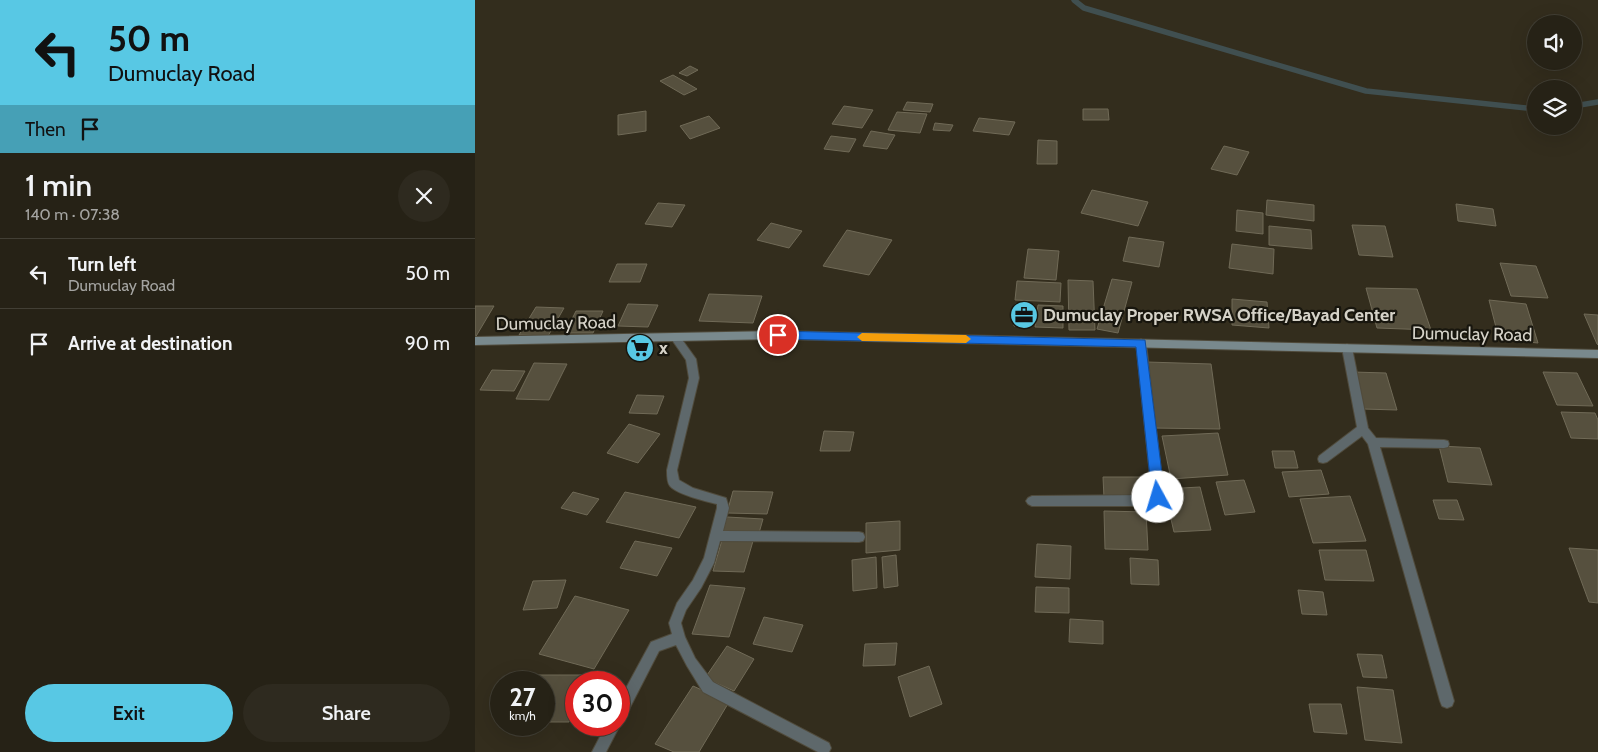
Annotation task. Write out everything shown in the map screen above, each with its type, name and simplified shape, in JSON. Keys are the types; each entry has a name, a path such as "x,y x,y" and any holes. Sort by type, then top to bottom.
{"street":[{"name":"Dumuclay Road","path":"475,341 778,335 1598,354"},
{"path":"675,337 691,359 694,378 672,470 674,482 690,492 722,501 723,508 710,559 697,584 681,607 675,623 679,638 691,662 708,687 824,748"},
{"path":"1032,501 1153,501 1158,497 1141,343"},
{"path":"1347,348 1363,429 1373,442 1447,701"},
{"path":"1323,459 1363,429"},
{"path":"1373,442 1444,444"},
{"path":"716,536 859,537"},
{"path":"630,693 655,646 679,638"},
{"path":"599,752 607,736"}],"building":[{"path":"690,66 698,70 687,76 679,73"},
{"path":"673,75 697,89 684,95 660,81"},
{"path":"907,102 933,104 930,112 903,110"},
{"path":"844,106 873,110 862,128 832,124"},
{"path":"1083,109 1108,109 1109,120 1083,120"},
{"path":"646,111 646,131 618,135 618,115"},
{"path":"897,112 927,114 920,133 888,130"},
{"path":"709,116 720,128 690,139 680,126"},
{"path":"979,118 1015,122 1009,135 973,131"},
{"path":"935,123 953,125 950,131 933,130"},
{"path":"871,131 895,135 887,149 863,146"},
{"path":"831,136 856,139 849,152 824,149"},
{"path":"1038,140 1057,141 1057,164 1037,164"},
{"path":"1224,146 1249,152 1237,175 1211,169"},
{"path":"1092,190 1148,202 1138,226 1081,213"},
{"path":"1267,200 1314,205 1314,221 1266,215"},
{"path":"658,203 685,205 672,227 645,224"},
{"path":"1456,204 1493,209 1496,226 1458,221"},
{"path":"1237,210 1263,213 1263,234 1236,231"},
{"path":"771,223 802,231 789,248 757,240"},
{"path":"1352,225 1385,226 1393,257 1359,255"},
{"path":"1269,226 1311,230 1312,249 1269,245"},
{"path":"847,230 892,240 869,275 823,266"},
{"path":"1129,237 1164,242 1159,267 1123,261"},
{"path":"1232,244 1274,249 1273,274 1229,268"},
{"path":"1028,249 1059,251 1056,280 1024,278"},
{"path":"1500,263 1536,266 1548,298 1511,296"},
{"path":"617,264 647,264 640,282 609,282"},
{"path":"1112,279 1132,282 1118,333 1097,329"},
{"path":"1068,280 1093,281 1095,330 1069,330"},
{"path":"1017,281 1061,283 1060,302 1015,300"},
{"path":"1366,288 1417,289 1431,330 1377,328"},
{"path":"709,294 762,296 753,323 699,321"},
{"path":"1232,299 1267,302 1269,328 1232,325"},
{"path":"1489,300 1526,304 1538,343 1499,339"},
{"path":"628,304 658,305 648,327 618,326"},
{"name":"Dumuclay Proper RWSA Office/Bayad Center","path":"1015,304 1034,305 1032,326 1014,326"},
{"path":"1038,305 1063,306 1063,328 1035,327"},
{"path":"475,306 494,306 475,338"},
{"path":"536,307 564,308 548,336 519,335"},
{"path":"576,311 603,311 593,333 565,333"},
{"path":"1584,314 1598,315 1598,345 1597,344"},
{"path":"1147,362 1211,364 1220,429 1152,428"},
{"path":"534,363 567,364 549,400 516,399"},
{"path":"492,370 525,371 514,391 480,390"},
{"path":"1353,372 1386,373 1397,410 1363,409"},
{"path":"1543,372 1577,373 1593,406 1557,405"},
{"path":"637,395 664,396 657,414 629,413"},
{"path":"1561,412 1595,413 1598,420 1598,439 1571,438"},
{"path":"629,424 660,434 638,463 607,453"},
{"path":"824,431 854,432 850,451 820,451"},
{"path":"1218,433 1228,475 1171,479 1162,436"},
{"path":"1439,446 1480,448 1492,485 1448,482"},
{"path":"1272,451 1294,451 1298,468 1275,468"},
{"path":"1321,470 1329,494 1289,497 1282,472"},
{"path":"1103,477 1150,477 1152,498 1104,498"},
{"path":"1244,480 1255,512 1225,515 1216,482"},
{"path":"1200,487 1211,530 1174,532 1164,489"},
{"path":"733,491 773,492 767,514 727,513"},
{"path":"573,492 599,499 587,515 561,508"},
{"path":"625,492 696,507 679,538 606,522"},
{"path":"1350,496 1366,541 1313,543 1300,499"},
{"path":"1433,500 1457,500 1464,520 1439,519"},
{"path":"1104,511 1146,512 1148,550 1105,549"},
{"path":"727,517 763,519 759,533 722,531"},
{"path":"900,521 900,550 866,553 866,523"},
{"path":"722,540 753,541 744,572 713,571"},
{"path":"635,541 672,548 657,576 620,568"},
{"path":"1037,544 1071,546 1070,579 1035,577"},
{"path":"1569,548 1598,550 1598,603 1589,602"},
{"path":"1319,550 1366,550 1374,581 1325,580"},
{"path":"896,555 898,586 884,588 882,557"},
{"path":"876,557 877,588 853,591 852,560"},
{"path":"1130,558 1158,560 1159,585 1131,584"},
{"path":"566,580 557,608 523,610 533,581"},
{"path":"710,585 745,588 729,637 692,634"},
{"path":"1036,587 1069,588 1069,613 1035,612"},
{"path":"1298,590 1323,592 1327,615 1302,614"},
{"path":"575,596 629,610 594,669 539,654"},
{"path":"764,617 803,625 792,652 753,644"},
{"path":"1070,619 1103,621 1103,644 1069,642"},
{"path":"897,643 895,665 863,666 865,644"},
{"path":"727,646 754,659 734,691 705,678"},
{"path":"1357,654 1382,655 1387,678 1363,677"},
{"path":"929,666 942,704 910,717 898,677"},
{"path":"555,675 565,675 565,722 555,722"},
{"path":"693,686 729,702 699,752 674,752 655,744"},
{"path":"1357,687 1393,690 1402,743 1365,740"},
{"path":"1309,704 1341,704 1347,734 1314,732"}],"waterway":[{"path":"1074,0 1084,8 1366,91 1527,108"},
{"path":"1582,105 1598,102"}],"slow traffic":[{"path":"862,337 966,339"}],"place":[{"name":"Dumuclay Proper RWSA Office/Bayad Center","path":"1024,315"},
{"name":"x","path":"640,348"}],"route":[{"path":"778,335 1141,343 1158,497"}]}
